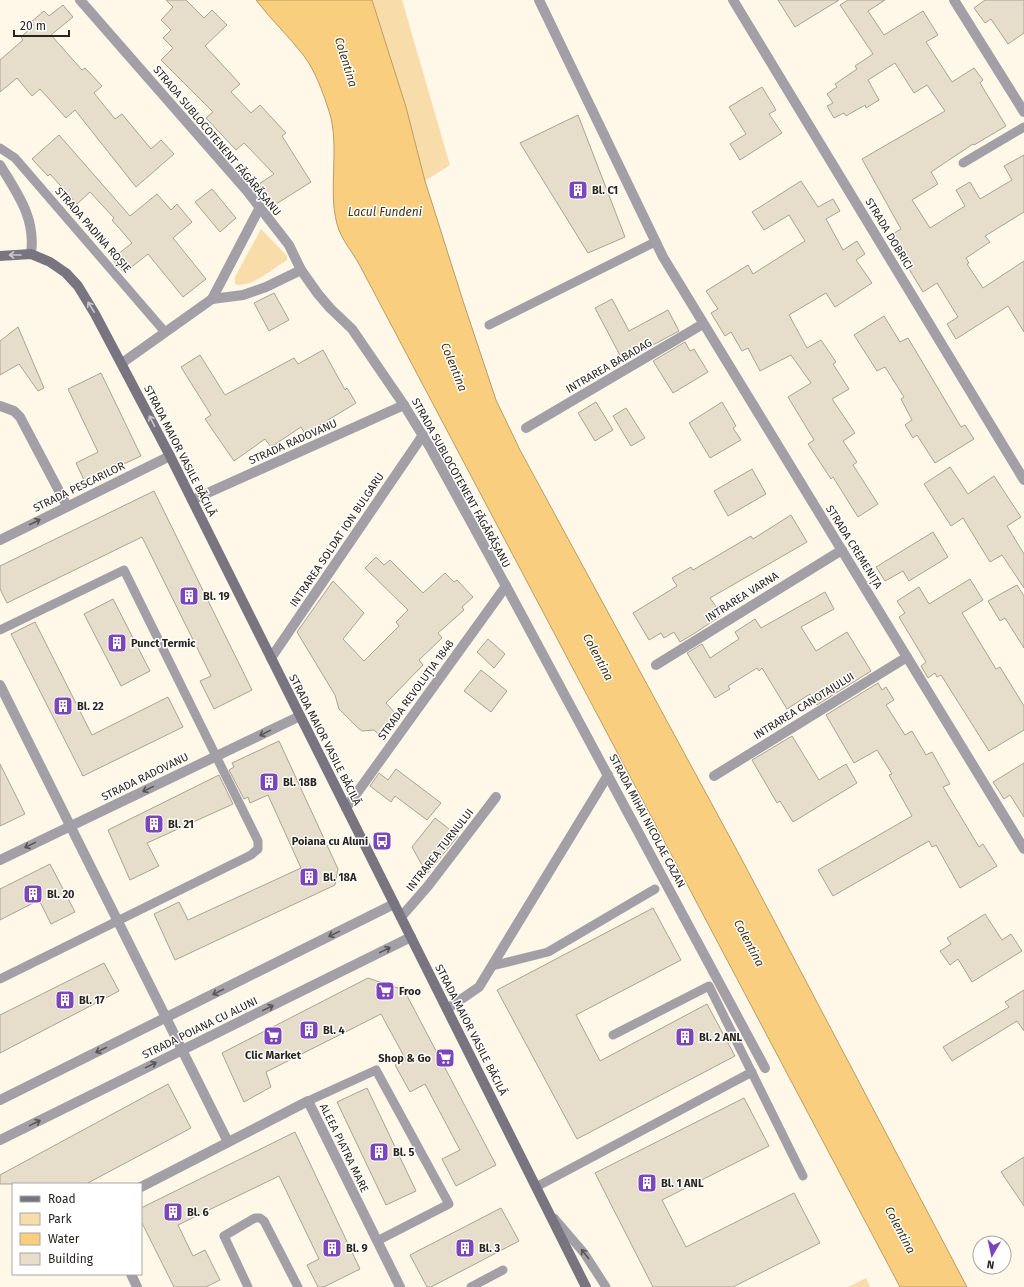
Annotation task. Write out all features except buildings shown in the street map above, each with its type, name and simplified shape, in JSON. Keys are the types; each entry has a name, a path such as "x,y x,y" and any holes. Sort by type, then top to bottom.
{"street":[{"name":"STRADA SUBLOCOTENENT FĂGĂRĂȘANU","path":"80,0 260,207 289,245 301,270 330,308 352,329 423,435 506,586"},
{"name":"STRADA CREMENIȚA","path":"539,0 663,257 1024,849"},
{"name":"STRADA DOBRICI","path":"733,0 1024,480"},
{"path":"954,0 1024,112"},
{"path":"0,165 24,205 31,224 33,235 31,254"},
{"path":"212,299 260,207"},
{"name":"STRADA MAIOR VASILE BĂCILĂ","path":"0,256 31,254 50,262 61,269 78,286 122,363 586,1287"},
{"path":"122,363 212,299 249,293 266,287 301,270"},
{"name":"INTRAREA BABADAG","path":"526,428 703,324"},
{"name":"STRADA RADOVANU","path":"192,500 404,405"},
{"path":"0,406 10,408 20,417 67,506"},
{"name":"INTRAREA SOLDAT ION BULGARU","path":"270,658 423,435"},
{"name":"STRADA PESCARILOR","path":"0,540 170,456"},
{"name":"INTRAREA VARNA","path":"656,665 842,550"},
{"name":"STRADA MIHAI NICOLAE CAZAN","path":"506,586 765,1068"},
{"name":"STRADA REVOLUȚIA 1848","path":"346,808 506,586"},
{"name":"INTRAREA CANOTAJULUI","path":"714,776 908,657"},
{"path":"0,685 228,1142"},
{"name":"STRADA RADOVANU","path":"0,860 300,716"},
{"path":"447,1009 479,987 608,775"},
{"name":"INTRAREA TURNULUI","path":"401,917 428,886 496,797"},
{"path":"0,1100 394,904"},
{"name":"STRADA POIANA CU ALUNI","path":"0,1140 411,938"},
{"name":"ALEEA PIATRA MARE","path":"142,1186 308,1101 377,1241 397,1286"},
{"path":"131,1275 137,1287"}],"lane":[{"path":"963,163 1024,127"},
{"name":"STRADA PADINA ROȘIE","path":"0,148 15,158 165,332"},
{"path":"489,325 655,242"},
{"path":"0,630 124,570 258,841 258,850 251,855 0,979"},
{"path":"492,966 548,952 655,889"},
{"path":"613,1035 709,986 803,1176"},
{"path":"308,1101 376,1070 449,1204 377,1241"},
{"path":"536,1187 752,1072"},
{"path":"550,1214 584,1253 606,1287"},
{"path":"248,1287 224,1236 256,1218 260,1218 264,1221 298,1287"},
{"path":"471,1287 503,1270"}],"green space":[{"path":"372,0 402,0 450,165 425,181 406,107"},
{"path":"261,229 287,256 287,260 254,281 241,285 235,284 235,277"},
{"path":"866,1278 870,1287 848,1287"}],"water":[{"name":"Lacul Fundeni","path":"256,0 372,0 406,107 425,181 496,400 520,450 740,856 967,1287 900,1287 359,264 341,234 335,217 333,187 334,140 329,111 324,97 316,76 304,56"}],"place":[{"name":"Bl. C1","path":"578,190"},
{"name":"Bl. 19","path":"189,596"},
{"name":"Punct Termic","path":"117,643"},
{"name":"Bl. 22","path":"63,706"},
{"name":"Bl. 18B","path":"269,782"},
{"name":"Bl. 21","path":"154,824"},
{"name":"Poiana cu Aluni","path":"382,841"},
{"name":"Bl. 18A","path":"309,877"},
{"name":"Bl. 20","path":"33,894"},
{"name":"Froo","path":"385,991"},
{"name":"Bl. 17","path":"65,1000"},
{"name":"Bl. 4","path":"309,1030"},
{"name":"Clic Market","path":"273,1036"},
{"name":"Bl. 2 ANL","path":"685,1037"},
{"name":"Shop & Go","path":"445,1058"},
{"name":"Bl. 5","path":"379,1152"},
{"name":"Bl. 1 ANL","path":"647,1183"},
{"name":"Bl. 6","path":"173,1212"},
{"name":"Bl. 9","path":"332,1248"},
{"name":"Bl. 3","path":"465,1248"}],"water label":[{"name":"Colentina","path":"346,62"},
{"name":"Colentina","path":"454,367"},
{"name":"Colentina","path":"598,657"},
{"name":"Colentina","path":"749,943"},
{"name":"Colentina","path":"900,1230"}]}
